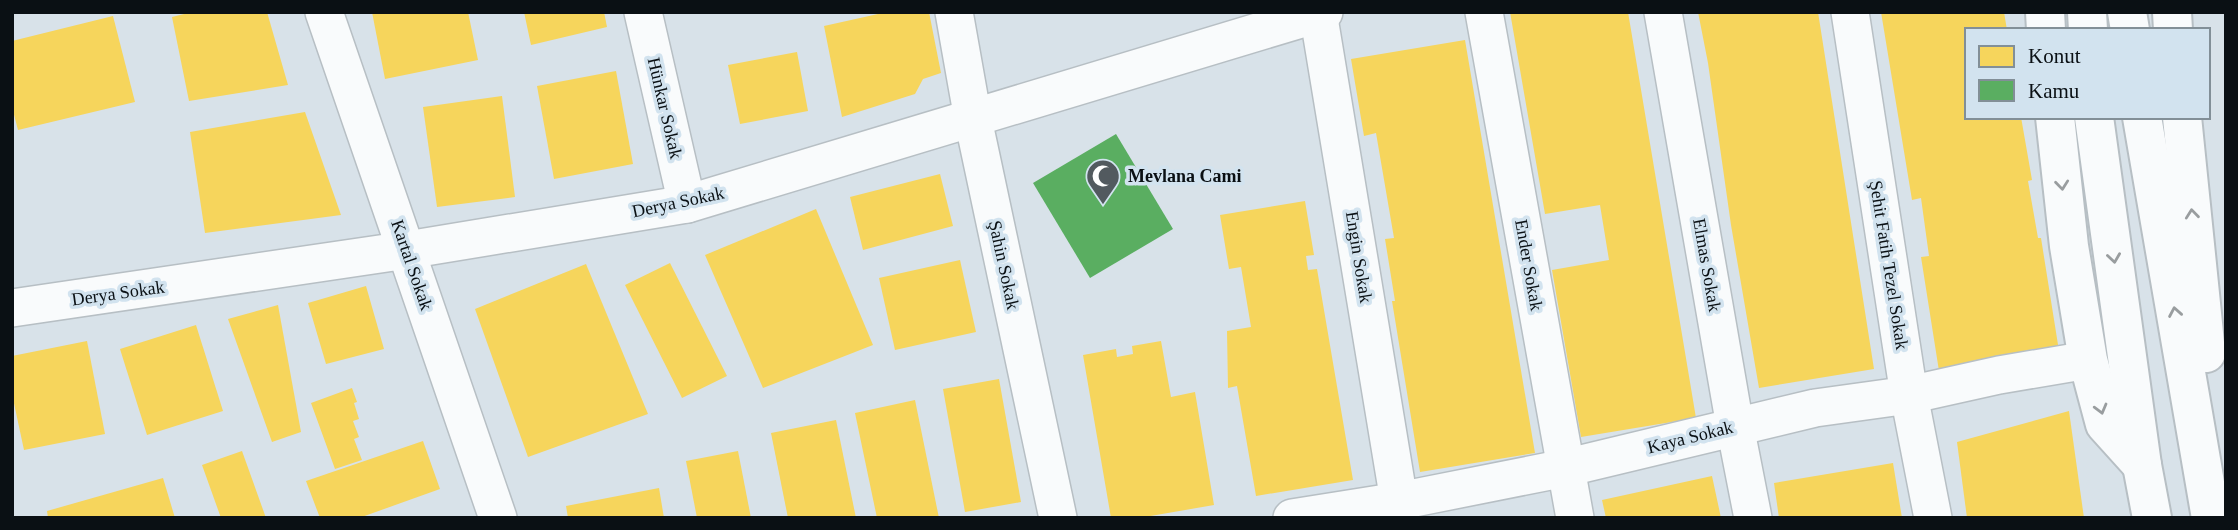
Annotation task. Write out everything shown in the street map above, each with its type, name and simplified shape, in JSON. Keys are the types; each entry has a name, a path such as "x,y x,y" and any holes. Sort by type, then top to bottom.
{"main road":[{"path":"2055,119 2069,246 2088,360 2105,424 2142,465"},
{"path":"2094,119 2142,465 2152,518"},
{"path":"2142,119 2211,518"},
{"path":"2182,119 2208,382 2199,452"}],"street":[{"name":"Kartal Sokak","path":"324,12 407,250 489,516"},
{"name":"Hünkar Sokak","path":"643,12 687,204"},
{"name":"Şahin Sokak","path":"954,12 973,119 1058,518"},
{"name":"Ender Sokak","path":"1484,12 1575,518"},
{"name":"Elmas Sokak","path":"1662,12 1753,518"},
{"name":"Şehit Fatih Tezel Sokak","path":"1850,12 1909,395 1933,518"},
{"name":"Derya Sokak","path":"12,308 407,250 687,204 1320,13"},
{"name":"Engin Sokak","path":"1320,13 1399,501"},
{"name":"Kaya Sokak","path":"1292,518 1399,501 1565,468 1815,408 1909,395 1999,375 2088,360"}],"building: Konut":[{"path":"192,12 267,12 288,85 189,101 172,17"},
{"path":"372,12 468,12 478,60 385,79"},
{"path":"524,12 604,12 607,27 531,45"},
{"path":"887,12 929,12 941,73 923,79 915,94 842,117 824,26"},
{"path":"1510,12 1628,12 1696,418 1581,437 1552,270 1609,260 1600,205 1545,214"},
{"path":"1698,12 1818,12 1874,369 1759,388"},
{"path":"1881,12 2004,12 2007,28 1965,28 1965,119 2021,119 2032,180 2028,181 2038,238 2041,238 2059,351 1939,371 1921,257 1929,256 1921,198 1912,200"},
{"path":"113,16 135,102 18,130 12,107 12,41"},
{"path":"1465,40 1535,453 1420,472 1392,301 1395,301 1385,239 1394,238 1376,133 1364,136 1351,59"},
{"path":"797,52 808,111 740,124 728,65"},
{"path":"616,71 633,164 554,179 537,86"},
{"path":"502,96 515,197 437,207 423,107"},
{"path":"305,112 341,215 205,233 190,132"},
{"path":"940,174 953,226 863,250 850,197"},
{"path":"1305,201 1314,255 1306,256 1308,270 1317,269 1353,480 1256,496 1237,386 1228,388 1227,331 1251,327 1241,267 1229,269 1220,215"},
{"path":"816,209 873,345 763,388 705,255"},
{"path":"960,260 976,332 895,350 879,278"},
{"path":"670,263 727,376 682,398 625,285"},
{"path":"586,264 648,414 528,457 475,309"},
{"path":"366,286 384,349 326,364 308,303"},
{"path":"278,305 301,432 272,442 228,319"},
{"path":"196,325 223,411 147,435 120,349"},
{"path":"87,341 105,434 24,450 12,394 12,356"},
{"path":"1161,341 1171,397 1195,392 1214,505 1139,518 1111,518 1083,355 1116,349 1117,357 1133,354 1132,346"},
{"path":"999,379 1021,502 965,512 943,389"},
{"path":"352,388 359,419 353,421 359,437 354,439 362,460 335,469 311,403"},
{"path":"915,400 939,518 877,518 855,413"},
{"path":"2069,411 2084,518 1967,518 1957,442"},
{"path":"836,420 856,518 788,518 771,433"},
{"path":"423,441 440,489 359,518 320,518 306,481"},
{"path":"242,451 266,518 221,518 202,465"},
{"path":"738,451 751,518 697,518 686,461"},
{"path":"1893,463 1902,518 1779,518 1774,483"},
{"path":"1712,476 1721,518 1606,518 1602,500"},
{"path":"163,478 175,518 48,518 47,511"},
{"path":"659,488 664,518 568,518 566,506"}],"building: Kamu":[{"name":"Mevlana Cami","path":"1116,134 1173,229 1090,278 1033,183"}],"place":[{"name":"Mevlana Cami","path":"1103,206"}]}
